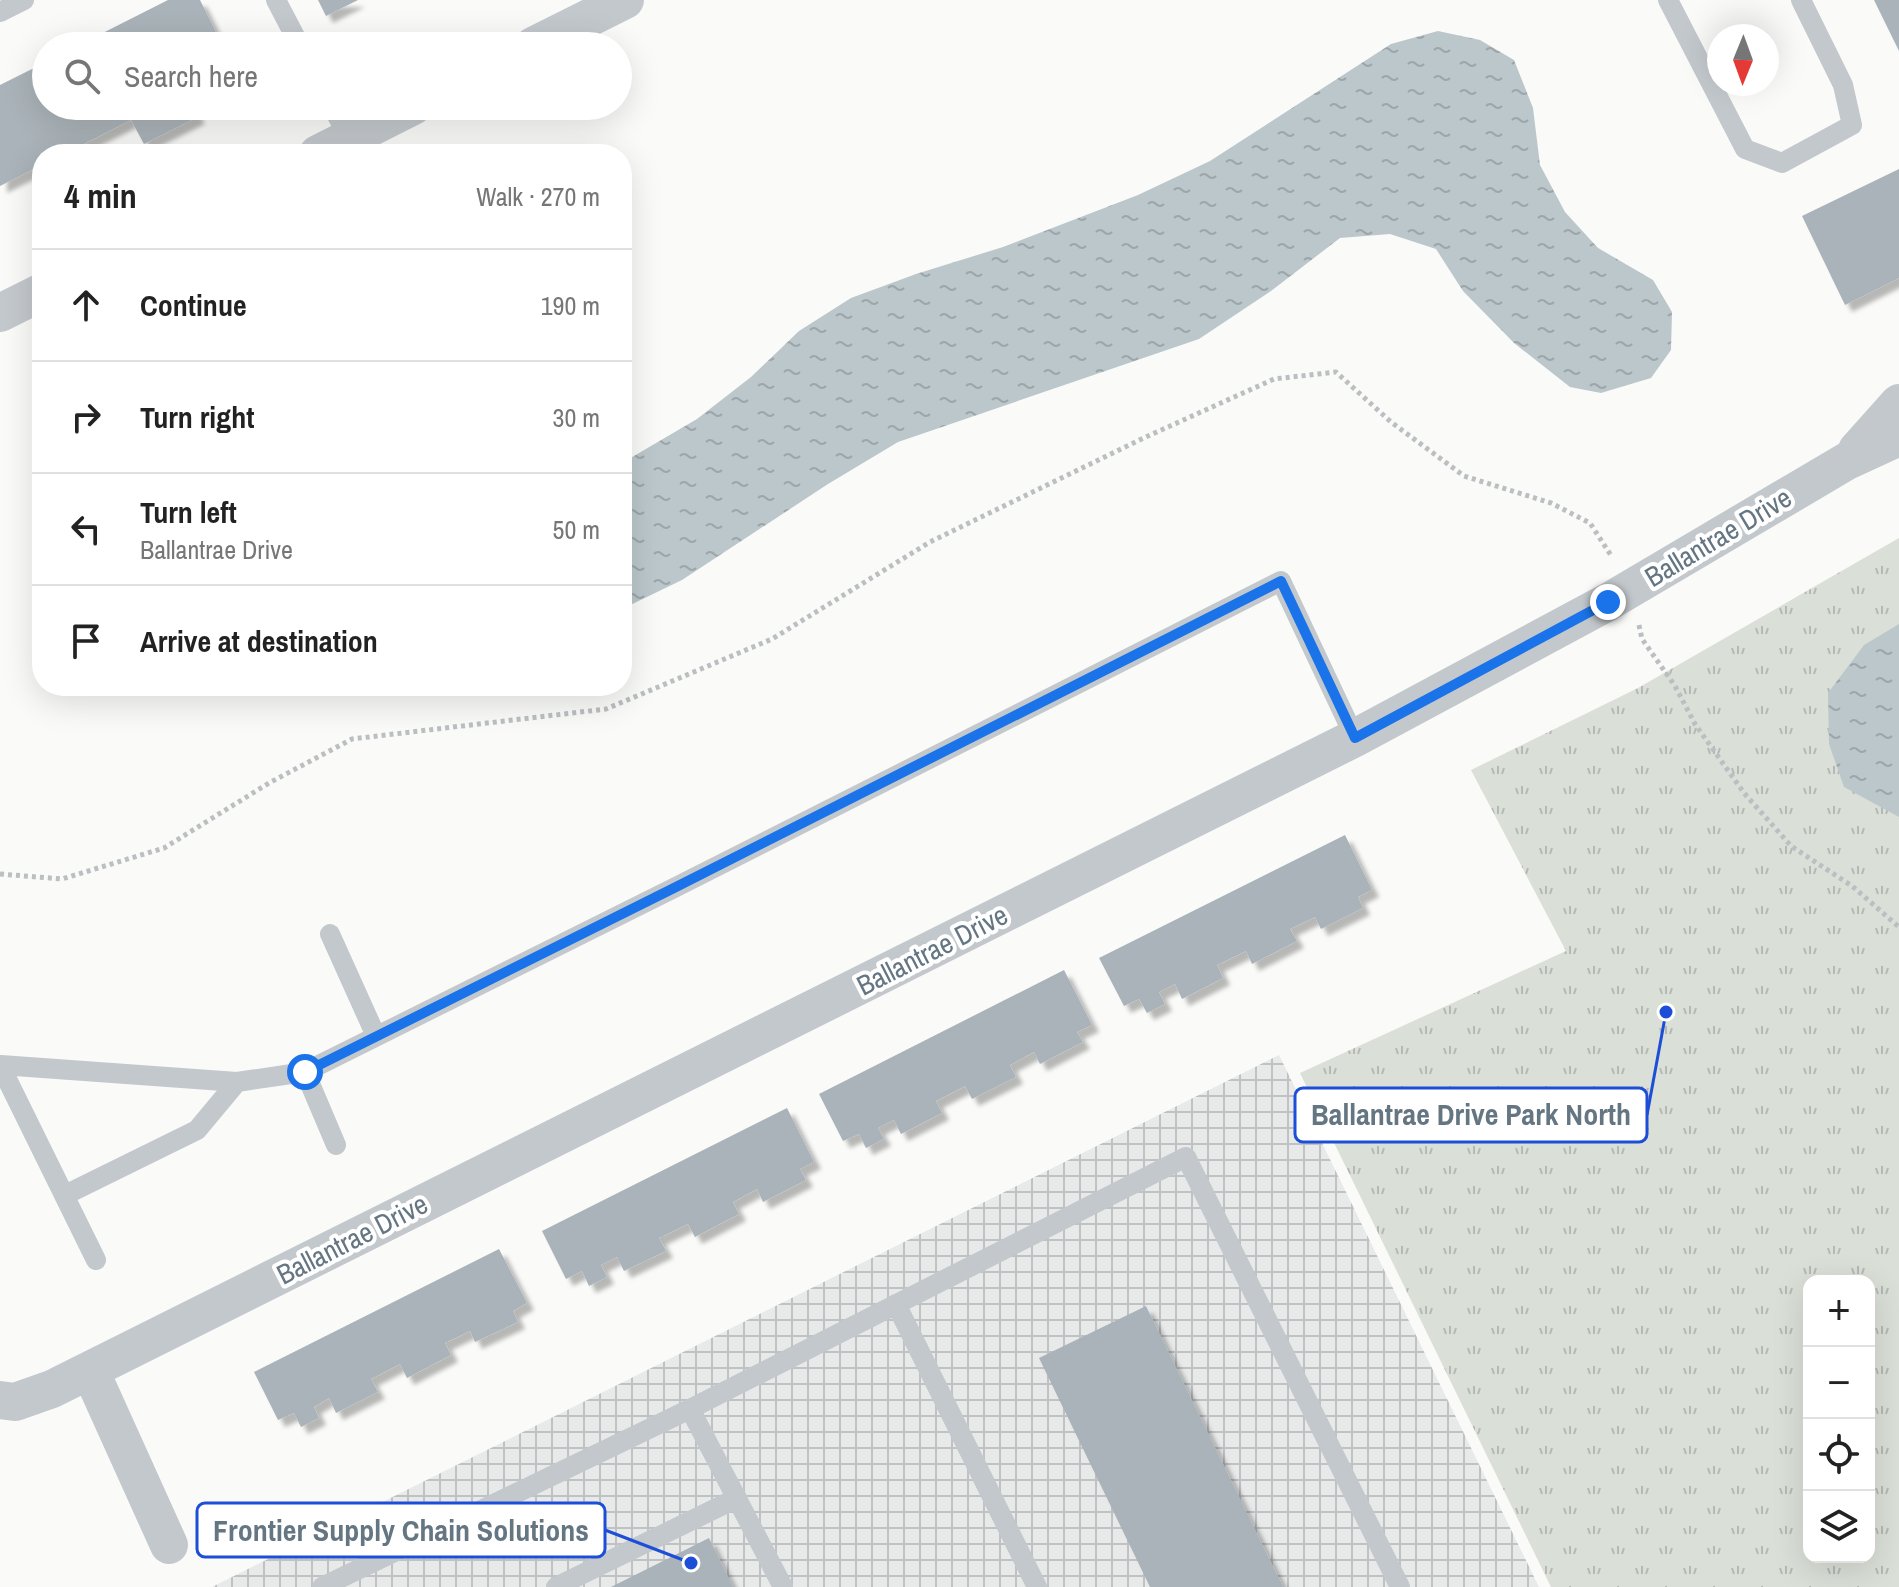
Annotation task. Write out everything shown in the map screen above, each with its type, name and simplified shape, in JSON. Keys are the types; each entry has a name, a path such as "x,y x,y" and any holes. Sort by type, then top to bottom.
{"street":[{"path":"561,32 625,0"},
{"path":"333,133 372,120"},
{"path":"0,313 32,297"},
{"name":"Ballantrae Drive","path":"1847,461 1899,403"},
{"name":"Ballantrae Drive","path":"0,1400 15,1402 52,1389 1355,738 1632,588 1847,461 1899,437"},
{"path":"90,1370 169,1545"}],"lane":[{"path":"0,12 24,0"},
{"path":"276,0 293,32"},
{"path":"1668,0 1745,149 1782,163 1852,125 1843,85 1801,0"},
{"path":"0,1065 237,1082 305,1072 1281,581 1355,738"},
{"path":"330,934 376,1036"},
{"path":"0,1065 96,1260"},
{"path":"305,1072 336,1145"},
{"path":"65,1195 197,1130 237,1082"},
{"path":"322,1587 690,1409 1186,1157 1400,1587"},
{"path":"896,1304 1037,1587"},
{"path":"690,1409 783,1587"},
{"path":"556,1587 737,1498"}],"path":[{"path":"0,874 62,879 164,848 269,783 352,739 606,709 772,639 930,542 1148,436 1274,379 1336,372 1391,422 1464,476 1551,503 1590,523 1632,588 1642,639 1675,686 1695,724 1744,793 1791,846 1852,886 1899,927"}],"shaded area":[{"path":"1279,1055 1539,1587 212,1587"}],"green space":[{"path":"1899,538 1899,1587 1551,1587 1300,1073 1566,951 1471,770 1638,688"}],"water":[{"path":"1438,31 1480,40 1514,60 1533,108 1540,165 1565,212 1598,248 1653,280 1672,312 1671,350 1651,378 1601,393 1570,387 1514,343 1463,291 1436,249 1390,234 1340,238 1271,291 1199,339 898,442 682,580 632,604 632,457 697,419 751,377 799,331 851,298 1003,247 1138,195 1210,161 1391,44"},
{"path":"1899,624 1899,817 1844,787 1829,744 1828,693 1864,645"}],"building":[{"path":"168,0 200,0 216,32 105,32"},
{"path":"318,0 358,0 326,16"},
{"path":"1874,0 1899,0 1899,51"},
{"path":"32,69 32,120 131,120 84,144 32,144 32,170 0,186 0,85"},
{"path":"131,120 192,120 144,144"},
{"path":"1899,169 1899,278 1845,305 1802,216"},
{"path":"1345,835 1372,890 1358,897 1363,908 1321,929 1315,917 1290,929 1297,941 1252,964 1246,951 1217,965 1223,978 1182,999 1175,984 1159,992 1165,1004 1147,1013 1139,999 1124,1006 1099,958"},
{"path":"1064,970 1092,1025 1077,1032 1083,1042 1040,1064 1034,1052 1010,1065 1016,1077 972,1099 965,1086 936,1101 942,1113 901,1134 894,1120 878,1128 884,1139 866,1148 859,1134 843,1141 819,1094"},
{"path":"787,1108 814,1162 800,1169 806,1180 763,1202 757,1189 733,1202 739,1214 695,1237 688,1224 659,1238 666,1251 624,1271 617,1257 601,1265 607,1277 589,1286 582,1271 566,1279 542,1231"},
{"path":"499,1249 527,1303 513,1311 518,1322 475,1342 470,1331 445,1343 451,1355 407,1378 400,1364 371,1379 378,1392 336,1413 329,1398 314,1407 319,1418 301,1427 294,1413 278,1420 254,1372"},
{"path":"1146,1306 1283,1587 1150,1587 1039,1358"},
{"path":"709,1538 733,1587 611,1587"}],"place":[{"name":"Ballantrae Drive Park North","path":"1666,1012"},
{"name":"Frontier Supply Chain Solutions","path":"691,1563"}],"route":[{"path":"305,1072 1281,581 1355,738 1608,602"}]}
